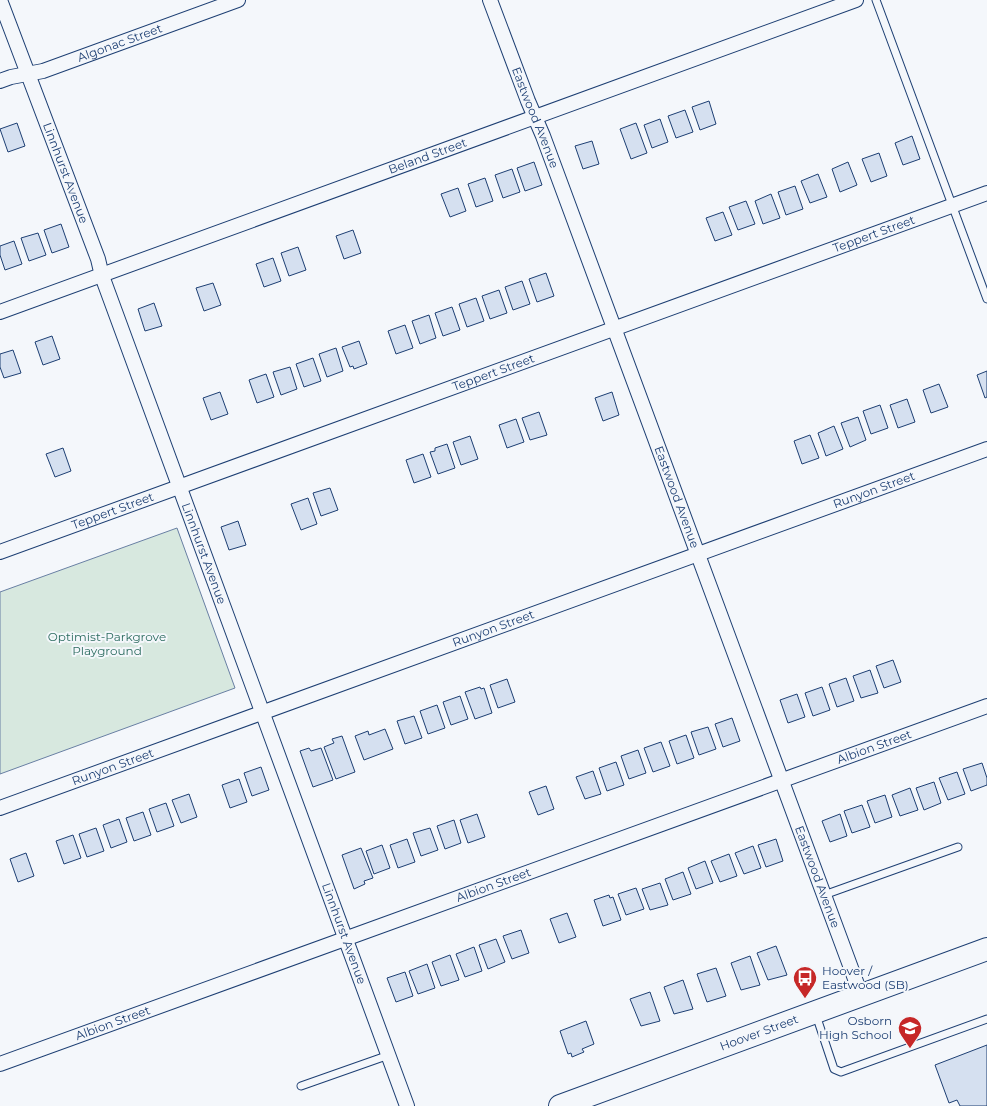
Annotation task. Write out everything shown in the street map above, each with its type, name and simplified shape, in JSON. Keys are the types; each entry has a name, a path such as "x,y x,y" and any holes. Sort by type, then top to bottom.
{"main road":[{"name":"Hoover Street","path":"560,1106 987,949"}],"street":[{"name":"Linnhurst Avenue","path":"0,0 98,259 102,276 407,1106"},
{"name":"Algonac Street","path":"0,81 42,71 238,0"},
{"name":"Eastwood Avenue","path":"490,0 543,136 861,996"},
{"name":"Beland Street","path":"0,312 856,0"},
{"name":"Teppert Street","path":"0,552 987,193"},
{"name":"Runyon Street","path":"0,808 987,449"},
{"name":"Albion Street","path":"0,1064 987,706"}],"lane":[{"path":"876,0 987,299"},
{"path":"824,895 958,847"},
{"path":"815,1012 834,1069 841,1072 987,1020"},
{"path":"301,1086 389,1055"}],"green space":[{"name":"Optimist-Parkgrove Playground","path":"177,528 235,688 0,774 0,592"}],"building":[{"path":"709,101 716,124 700,130 692,107"},
{"path":"685,110 693,132 676,138 668,116"},
{"path":"660,119 668,142 652,148 644,125"},
{"path":"17,123 25,146 8,152 0,129"},
{"path":"636,123 647,153 631,159 620,129"},
{"path":"912,136 920,159 903,165 895,143"},
{"path":"592,141 599,164 583,169 575,146"},
{"path":"879,153 887,176 871,182 862,159"},
{"path":"534,162 542,185 525,191 517,168"},
{"path":"848,162 857,185 840,192 832,169"},
{"path":"512,169 520,192 503,198 495,175"},
{"path":"818,174 827,197 810,203 801,181"},
{"path":"485,178 493,201 476,207 468,184"},
{"path":"795,186 803,209 786,215 778,192"},
{"path":"458,188 466,211 450,217 441,194"},
{"path":"771,194 780,218 763,224 755,201"},
{"path":"746,201 755,224 738,230 729,207"},
{"path":"723,212 732,235 715,241 706,218"},
{"path":"61,224 69,247 52,253 44,230"},
{"path":"353,230 361,253 344,259 336,236"},
{"path":"38,233 46,255 29,261 21,238"},
{"path":"14,241 22,264 5,270 0,255 0,246"},
{"path":"298,247 306,270 289,276 281,253"},
{"path":"273,258 281,281 264,287 256,264"},
{"path":"546,273 554,296 537,302 529,279"},
{"path":"522,281 530,304 513,310 505,287"},
{"path":"213,283 221,305 204,311 196,288"},
{"path":"499,290 507,313 490,319 482,296"},
{"path":"476,298 484,321 467,327 459,304"},
{"path":"154,303 162,326 145,331 138,309"},
{"path":"452,307 460,330 443,336 435,313"},
{"path":"429,315 436,338 420,344 412,321"},
{"path":"405,325 413,348 396,354 388,331"},
{"path":"52,336 60,359 43,365 35,342"},
{"path":"359,341 367,364 354,369 353,366 350,367 342,347"},
{"path":"336,348 343,371 327,377 319,354"},
{"path":"13,350 21,373 4,378 0,367 0,354"},
{"path":"313,358 321,381 304,387 296,364"},
{"path":"290,367 297,389 281,395 273,372"},
{"path":"987,371 987,397 985,398 977,375"},
{"path":"266,374 274,397 257,403 249,380"},
{"path":"939,384 948,407 931,413 923,390"},
{"path":"220,392 228,414 211,420 203,398"},
{"path":"612,392 619,415 603,421 595,398"},
{"path":"907,399 915,422 898,428 890,405"},
{"path":"880,405 888,428 871,434 863,411"},
{"path":"539,412 547,435 530,440 522,418"},
{"path":"858,417 866,440 850,447 841,423"},
{"path":"516,419 524,442 507,448 499,425"},
{"path":"834,426 843,449 826,456 818,433"},
{"path":"810,435 819,458 802,464 794,441"},
{"path":"470,436 478,459 461,465 453,442"},
{"path":"447,444 455,468 438,474 430,452"},
{"path":"63,448 71,471 55,477 46,454"},
{"path":"423,454 431,477 414,483 406,460"},
{"path":"330,488 338,510 321,516 313,493"},
{"path":"308,498 317,524 301,530 291,504"},
{"path":"238,521 246,545 229,550 221,527"},
{"path":"893,660 901,682 884,688 876,666"},
{"path":"870,670 878,693 861,698 853,676"},
{"path":"846,678 854,701 837,707 829,684"},
{"path":"507,679 515,702 498,708 490,685"},
{"path":"480,687 481,689 484,688 492,713 475,719 465,692"},
{"path":"822,687 830,710 813,716 805,693"},
{"path":"797,694 805,717 788,723 780,700"},
{"path":"460,696 468,719 451,725 443,702"},
{"path":"437,705 445,728 428,734 420,711"},
{"path":"414,716 422,738 405,744 397,721"},
{"path":"732,718 740,741 723,747 715,724"},
{"path":"708,727 716,749 699,755 691,732"},
{"path":"385,729 393,749 364,760 355,736 368,731 369,735"},
{"path":"686,735 694,758 677,764 669,741"},
{"path":"342,736 355,772 336,779 324,747 334,743 332,739"},
{"path":"661,742 670,766 653,772 644,748"},
{"path":"309,748 311,751 321,748 333,780 313,787 300,751"},
{"path":"638,750 646,773 629,779 621,756"},
{"path":"616,762 624,785 607,791 599,768"},
{"path":"982,763 987,778 987,785 971,791 963,769"},
{"path":"261,767 269,790 252,796 244,773"},
{"path":"593,771 601,794 585,799 576,777"},
{"path":"957,772 965,794 948,800 939,778"},
{"path":"239,779 247,802 230,808 222,785"},
{"path":"934,782 941,803 924,810 916,788"},
{"path":"546,786 554,809 538,815 529,792"},
{"path":"910,788 918,810 900,816 892,795"},
{"path":"189,794 197,817 181,823 172,800"},
{"path":"885,795 892,817 875,823 867,801"},
{"path":"166,803 174,826 157,832 149,809"},
{"path":"862,805 870,827 852,833 844,811"},
{"path":"143,812 151,835 134,841 126,818"},
{"path":"477,814 485,837 468,843 460,820"},
{"path":"840,814 847,836 830,842 822,821"},
{"path":"119,819 127,842 111,848 103,825"},
{"path":"454,820 461,843 445,849 437,826"},
{"path":"96,828 104,851 87,857 79,834"},
{"path":"430,828 438,850 421,856 413,833"},
{"path":"73,835 81,858 64,864 56,841"},
{"path":"407,839 415,862 398,868 390,845"},
{"path":"776,839 783,861 766,867 758,845"},
{"path":"382,845 390,868 374,874 366,851"},
{"path":"753,846 761,868 744,874 735,853"},
{"path":"361,848 373,878 364,881 365,884 354,889 342,855"},
{"path":"26,853 34,876 18,882 10,859"},
{"path":"729,854 737,876 720,882 711,861"},
{"path":"705,861 713,883 696,889 688,868"},
{"path":"683,872 691,894 673,900 665,879"},
{"path":"660,883 668,905 650,910 642,889"},
{"path":"636,888 644,909 626,915 618,894"},
{"path":"609,895 610,898 613,897 621,920 603,926 594,900"},
{"path":"567,913 576,937 559,943 550,919"},
{"path":"521,930 529,953 512,959 503,936"},
{"path":"496,939 505,962 488,969 479,945"},
{"path":"776,946 787,975 768,980 757,953"},
{"path":"474,947 482,971 465,977 456,954"},
{"path":"450,955 459,980 441,986 432,962"},
{"path":"750,956 760,985 741,990 731,963"},
{"path":"427,964 435,988 418,994 409,971"},
{"path":"716,968 726,996 707,1002 697,974"},
{"path":"405,972 413,996 396,1002 387,978"},
{"path":"683,980 693,1009 674,1014 664,987"},
{"path":"650,992 660,1021 641,1026 630,999"},
{"path":"586,1021 594,1044 582,1049 584,1052 572,1057 571,1053 568,1054 560,1031"},
{"path":"987,1045 987,1106 960,1106 957,1100 949,1103 935,1065"}],"place":[{"name":"Hoover / Eastwood (SB)","path":"805,999"},
{"name":"Osborn High School","path":"910,1049"}]}
